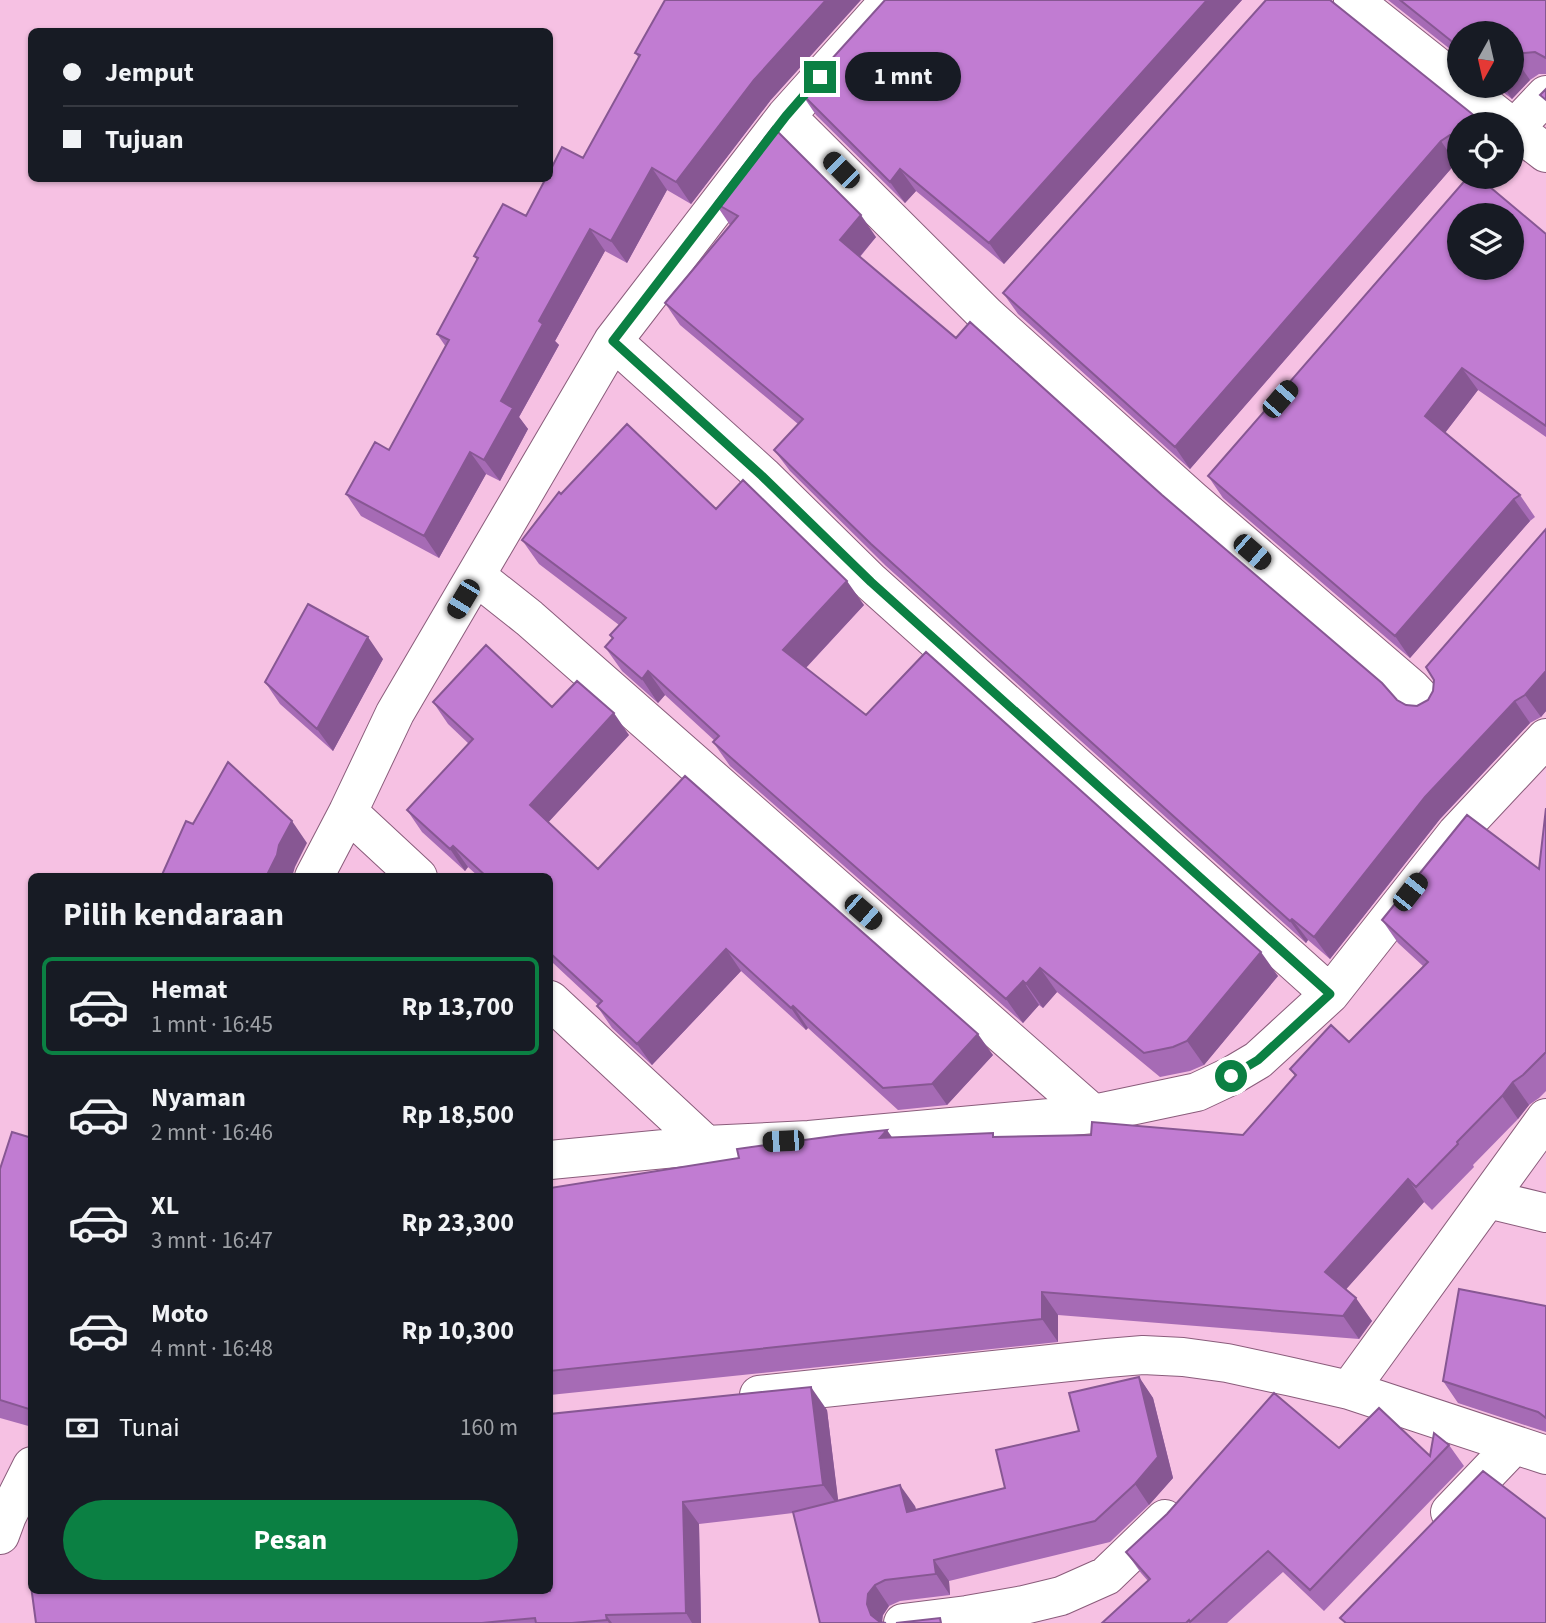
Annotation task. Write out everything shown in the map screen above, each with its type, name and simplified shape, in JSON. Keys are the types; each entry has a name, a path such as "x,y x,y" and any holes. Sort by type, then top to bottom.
{"street":[{"path":"316,873 395,713 613,341 786,116 890,0"},
{"path":"1353,0 1447,76"},
{"path":"1524,116 1546,95"},
{"path":"1475,98 1492,112"},
{"path":"786,116 1423,688"},
{"path":"1524,137 1546,153"},
{"path":"613,341 762,476 882,592 1330,994"},
{"path":"477,576 540,627 1093,1114"},
{"path":"553,1160 1093,1114 1197,1092 1258,1060 1330,994 1456,834 1546,738"},
{"path":"348,812 414,873"},
{"path":"553,1002 706,1145"},
{"path":"1349,1390 1546,1118"},
{"path":"1489,1199 1546,1213"},
{"path":"726,1398 1143,1355 1182,1357 1227,1363 1349,1390 1530,1450"},
{"path":"1265,1408 1292,1377"},
{"path":"1428,1534 1530,1450"},
{"path":"0,1535 23,1470"},
{"path":"903,1623 1024,1605 1061,1596 1106,1576 1192,1490"}],"building":[{"path":"665,0 826,0 754,80 676,182 652,168 611,241 590,229 539,321 543,324 501,401 513,408 484,460 470,452 424,536 346,494 375,442 389,450 449,340 437,334 478,258 474,256 503,204 526,216 544,182 553,182 553,165 562,147 583,158 640,55 635,53"},
{"path":"885,0 1207,0 989,243 900,169 890,182 801,93"},
{"path":"1266,0 1330,0 1447,94 1447,98 1452,98 1470,112 1447,112 1447,137 1175,447 1003,293"},
{"path":"1400,0 1546,0 1546,58 1535,52 1524,53 1524,21 1447,21 1447,38"},
{"path":"1546,89 1546,100 1540,95"},
{"path":"773,127 861,215 840,240 956,338 970,322 1162,495 1406,705 1417,706 1428,700 1433,691 1434,680 1426,667 1546,529 1546,671 1425,797 1314,937 1292,919 1290,921 871,544 774,450 803,419 665,303 738,216 715,203"},
{"path":"1458,189 1492,189 1509,203 1447,203 1447,280 1524,280 1524,216 1546,234 1546,426 1462,368 1425,416 1520,495 1395,636 1208,476"},
{"path":"627,424 716,509 743,480 847,581 783,650 866,715 926,652 1261,952 1187,1041 1144,1053 1040,968 1026,984 1023,981 1006,999 713,742 719,736 648,671 642,679 605,647 613,638 610,635 626,618 522,540 559,492 561,494"},
{"path":"308,604 368,637 317,729 265,682"},
{"path":"486,645 552,707 577,681 614,713 530,805 598,869 685,776 978,1034 932,1084 883,1088 726,949 637,1044 597,1006 602,1001 553,956 553,873 483,873 453,846 450,849 407,810 473,739 433,702"},
{"path":"228,762 292,821 268,873 163,873 186,821 193,824"},
{"path":"1546,808 1546,1052 1513,1082 1416,1187 1408,1179 1325,1272 1356,1298 1343,1316 1042,1292 1042,1319 553,1371 553,1188 739,1158 737,1149 887,1130 880,1138 993,1133 993,1137 1091,1135 1092,1122 1243,1135 1296,1075 1290,1069 1331,1025 1349,1042 1428,962 1382,920 1467,815 1539,869"},
{"path":"12,1132 28,1137 28,1409 0,1400 0,1169"},
{"path":"1459,1289 1546,1306 1546,1418 1538,1412 1443,1381"},
{"path":"1139,1377 1158,1457 1135,1484 1095,1521 934,1560 936,1574 885,1580 875,1585 868,1594 867,1604 871,1615 886,1623 820,1623 793,1512 900,1485 907,1512 1005,1488 996,1450 1079,1431 1069,1393"},
{"path":"811,1387 823,1485 683,1502 686,1613 606,1615 607,1620 572,1623 536,1623 535,1618 482,1623 36,1623 32,1594 553,1594 553,1414"},
{"path":"1274,1393 1339,1448 1379,1408 1430,1456 1434,1433 1449,1445 1310,1590 1268,1551 1190,1622 1102,1623 1150,1579 1126,1552 1167,1514"},
{"path":"1483,1471 1546,1519 1546,1623 1346,1623 1340,1618"},
{"path":"940,1618 941,1623 896,1623"}],"route":[{"path":"820,77 786,116 613,341 762,476 871,582 1330,994 1258,1060 1231,1076"}]}
